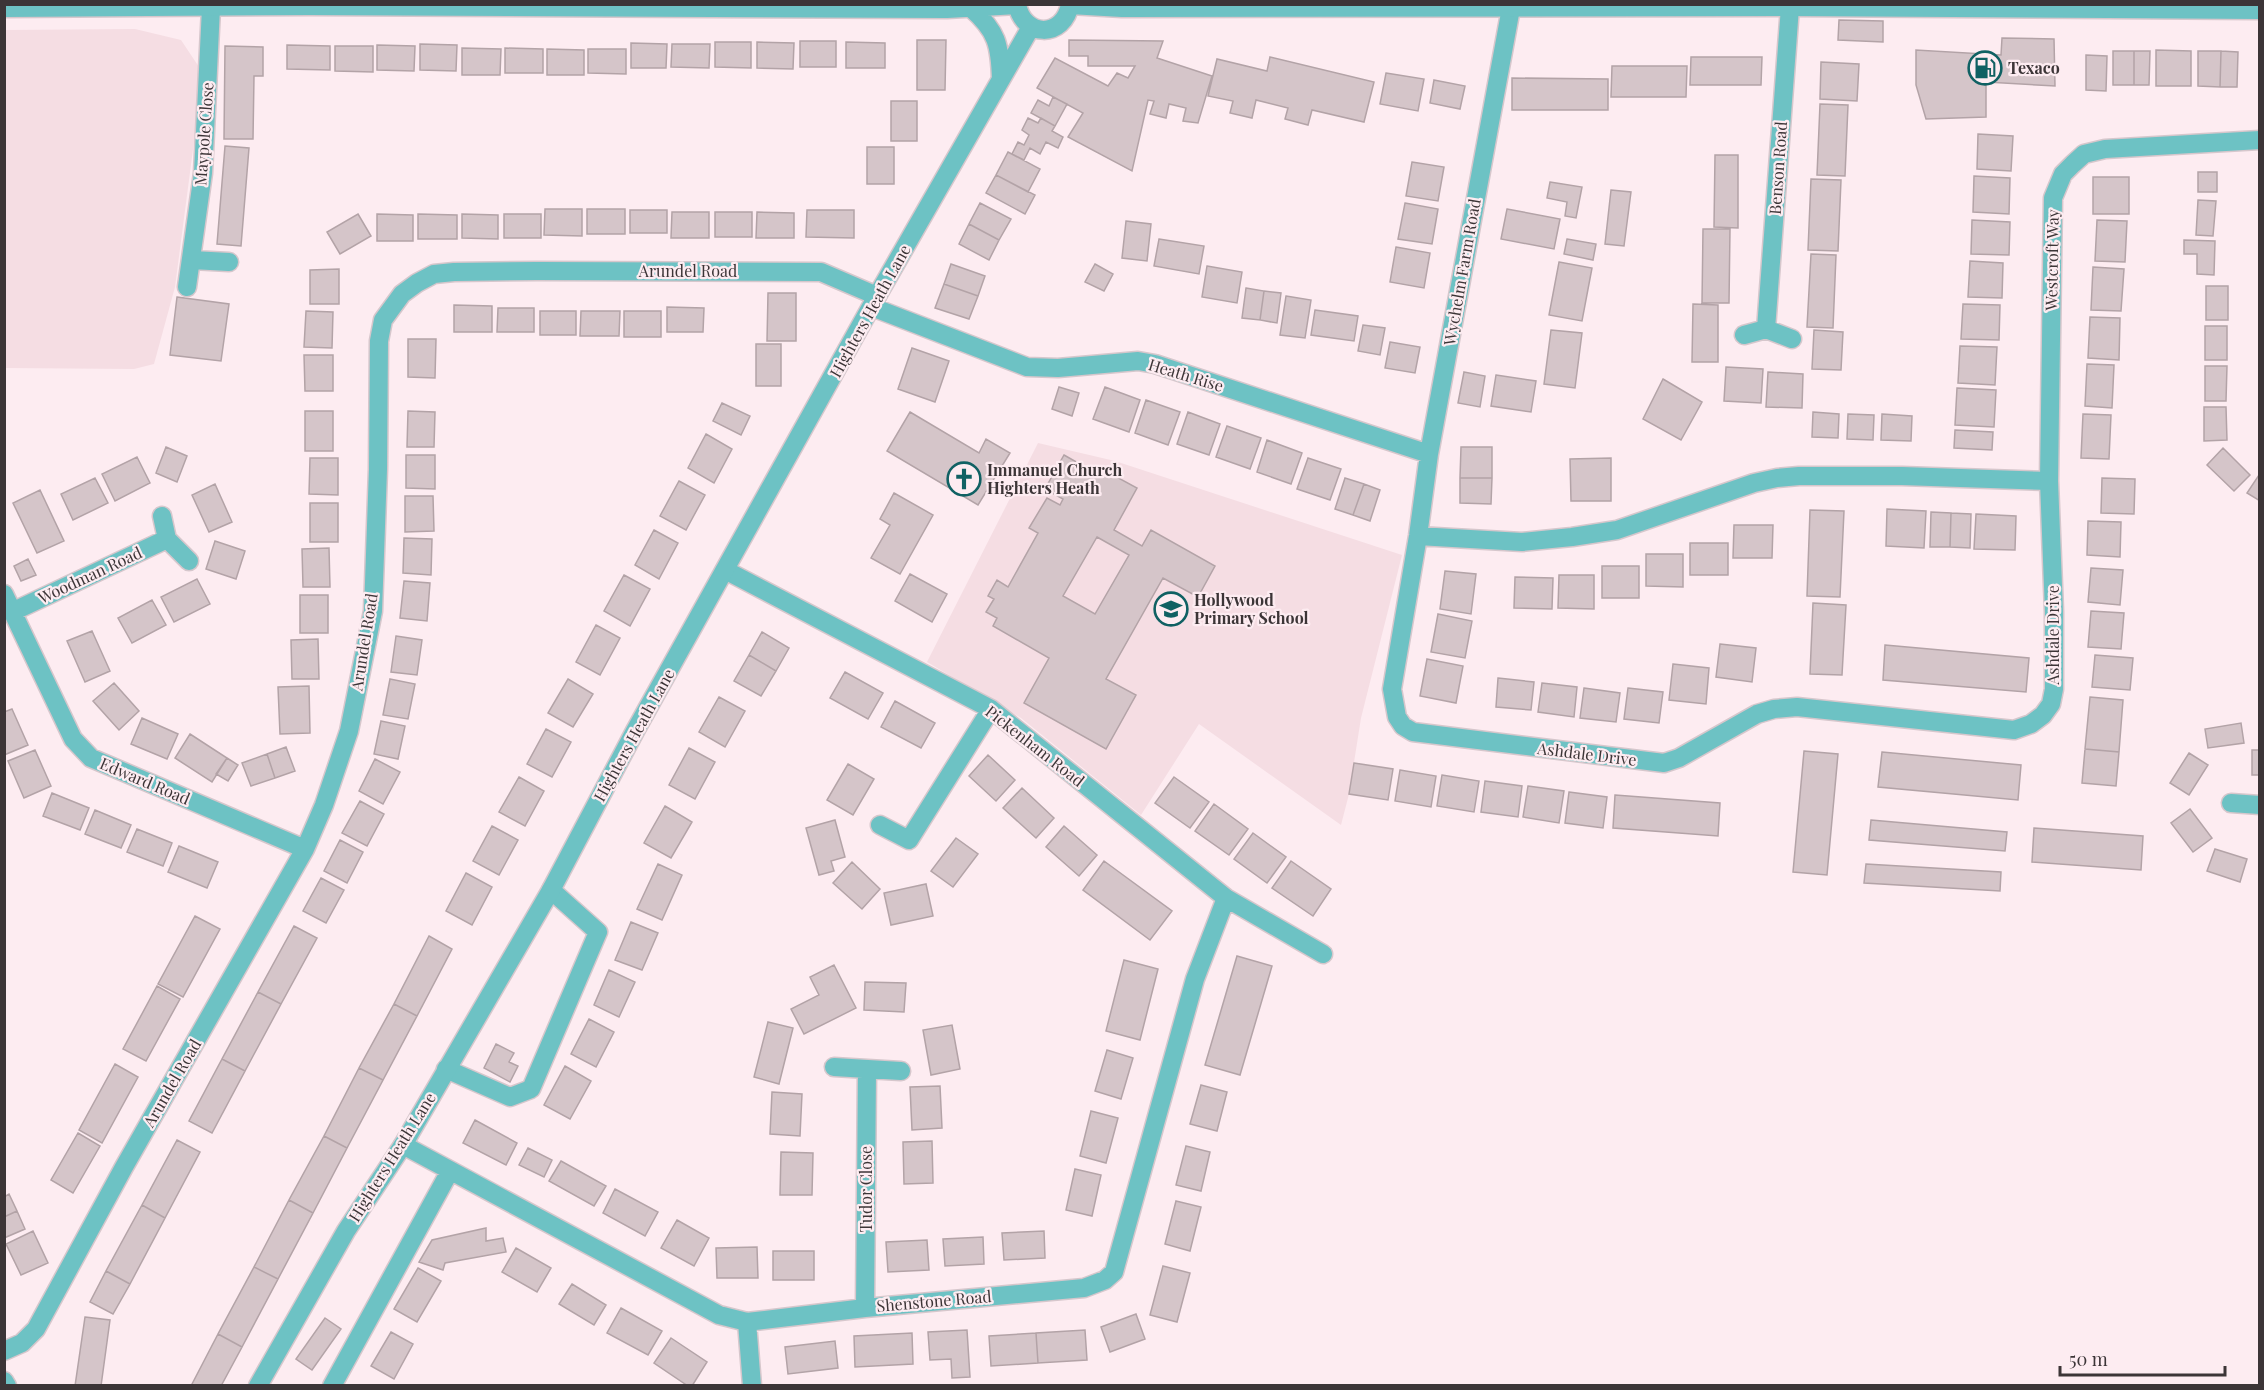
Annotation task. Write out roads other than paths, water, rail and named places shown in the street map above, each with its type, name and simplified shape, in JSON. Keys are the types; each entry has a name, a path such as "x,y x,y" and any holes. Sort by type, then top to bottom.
{"street":[{"path":"4,8 309,6 971,8 1017,5 1024,22 1039,30 1056,27 1068,14 1070,5 1122,8 1790,7 2259,10"},
{"name":"Benson Road","path":"1767,329 1790,7"},
{"name":"Maypole Close","path":"187,287 203,173 211,8"},
{"path":"971,8 985,20 1000,48 1001,81"},
{"name":"Wychelm Farm Road","path":"1418,536 1429,454 1511,8"},
{"name":"Highters Heath Lane","path":"258,1386 346,1231 403,1145 550,890 635,731 1031,27"},
{"name":"Westcroft Way","path":"2049,481 2053,198 2063,174 2084,154 2105,149 2259,140"},
{"path":"192,260 230,262"},
{"name":"Arundel Road","path":"4,1351 22,1343 36,1329 124,1167 305,849 324,805 349,731 373,611 378,469 379,341 383,320 402,294 434,274 454,272 821,272 875,301"},
{"name":"Heath Rise","path":"875,301 1026,367 1058,368 1138,361 1155,364 1429,454"},
{"path":"1744,335 1767,329 1792,339"},
{"path":"1418,536 1522,542 1583,536 1617,530 1754,483 1777,478 1902,476 2049,481"},
{"name":"Ashdale Drive","path":"1418,536 1392,689 1397,717 1403,726 1413,732 1664,763 1679,758 1757,714 1774,709 1797,707 2014,730 2031,724 2043,715 2051,704 2054,689 2054,612 2049,481"},
{"path":"162,516 167,539 189,561"},
{"name":"Woodman Road","path":"12,612 167,539"},
{"name":"Pickenham Road","path":"725,570 991,709 1226,898 1323,954"},
{"name":"Edward Road","path":"4,594 73,739 91,758 305,849"},
{"path":"880,825 909,840 991,709"},
{"path":"2231,803 2259,805"},
{"path":"446,1069 510,1097 531,1089 598,932 550,890"},
{"name":"Shenstone Road","path":"403,1145 719,1315 747,1322 865,1308 1084,1288 1105,1280 1114,1272 1195,979 1226,898"},
{"path":"834,1067 902,1071"},
{"name":"Tudor Close","path":"865,1308 867,1070"},
{"path":"332,1386 450,1171"},
{"path":"747,1322 752,1386"},
{"path":"4,1381 7,1386"}],"place":[{"name":"Texaco","path":"1985,68"},
{"name":"Immanuel Church Highters Heath","path":"964,479"},
{"name":"Hollywood Primary School","path":"1171,609"}]}
